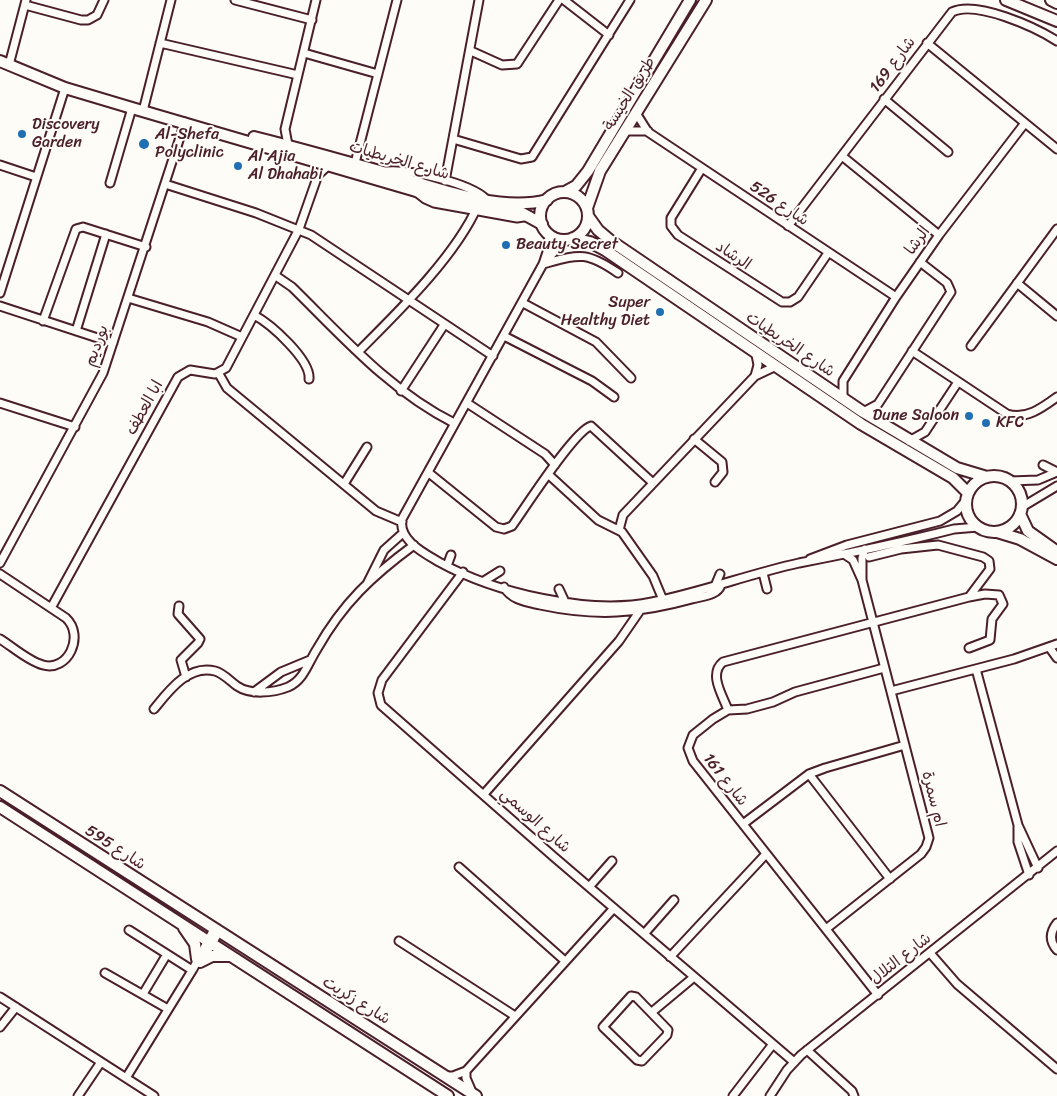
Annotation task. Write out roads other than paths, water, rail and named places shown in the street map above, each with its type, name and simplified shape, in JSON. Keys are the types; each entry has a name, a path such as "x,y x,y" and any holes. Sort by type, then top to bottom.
{"street":[{"path":"3,63 26,2 85,20 97,15 104,0"},
{"path":"143,111 170,0"},
{"path":"235,0 312,20"},
{"path":"288,145 285,129 316,0"},
{"path":"354,168 397,0"},
{"path":"445,181 480,0"},
{"path":"471,51 502,65 517,64 560,0"},
{"path":"564,0 609,36"},
{"path":"453,139 521,159 532,157 630,0"},
{"name":"طريق الخيسة","path":"565,192 576,186 588,171 690,0"},
{"name":"طريق الخيسة","path":"588,212 600,171 706,0"},
{"path":"1006,0 1057,21"},
{"path":"1051,0 1057,3"},
{"name":"شارع 169","path":"788,226 948,14 959,8 968,7 1013,19 1057,41"},
{"path":"160,43 298,76"},
{"path":"927,43 1057,149"},
{"path":"304,53 378,74"},
{"name":"شارع الخريطيات","path":"3,63 65,88 354,168 416,192 530,216 542,224"},
{"path":"0,291 65,88"},
{"path":"884,99 948,152"},
{"path":"110,184 132,108"},
{"name":"شارع 526","path":"636,113 648,132 896,297"},
{"name":"شارع الخريطيات","path":"185,122 288,145 329,165 383,172 480,205 547,200"},
{"name":"بورديم","path":"0,563 96,387 113,344 146,247 185,122"},
{"name":"الرشا","path":"843,381 896,297 939,235 1025,123"},
{"path":"273,142 285,129"},
{"path":"625,131 648,132"},
{"path":"842,156 939,235"},
{"path":"317,158 318,175 299,229 226,368 219,374 227,388 382,515 402,522"},
{"path":"0,165 36,177"},
{"path":"318,175 329,165"},
{"name":"الرشاد","path":"702,168 671,218 672,230 686,241 782,302 790,302 798,297 828,253"},
{"path":"358,352 409,300 464,231 480,205 474,190 405,172 383,172"},
{"path":"166,184 299,229 323,242 444,325 493,356"},
{"path":"543,264 569,239 584,230 588,212 580,198 565,192 555,194 547,200 542,209 542,224 549,234 548,249 543,264 523,303 454,423 402,522 403,534 422,551 447,566 484,581 565,602 639,612 714,593 719,590 720,574"},
{"name":"شارع الخريطيات","path":"588,212 606,238 843,399 909,441 963,471 988,477"},
{"path":"43,321 74,230 83,227 146,247"},
{"path":"971,346 1057,229"},
{"path":"76,331 106,234"},
{"path":"549,234 569,239"},
{"name":"شارع الخريطيات","path":"569,239 596,244 756,355 860,424 953,478 967,497"},
{"path":"543,264 583,255 614,271 616,258"},
{"path":"863,412 878,404 951,289 947,283 920,262"},
{"path":"276,276 292,287 401,391 454,423"},
{"path":"1017,283 1057,316"},
{"path":"671,296 677,294 678,287"},
{"path":"128,298 214,324 242,337"},
{"path":"690,309 693,302 697,300"},
{"path":"523,303 596,342 631,378"},
{"path":"0,305 113,344"},
{"path":"254,315 271,326 306,364 309,379"},
{"path":"401,391 444,325"},
{"path":"729,336 735,326"},
{"path":"504,336 592,381 614,397"},
{"path":"912,351 1004,412 1015,416 1032,413 1057,398"},
{"path":"755,376 758,365 756,355"},
{"path":"619,530 623,514 755,376 774,366"},
{"name":"ابا العطف","path":"51,608 178,378 185,372 194,370 219,374"},
{"path":"827,388 843,381 843,399"},
{"path":"909,441 925,432 958,382"},
{"path":"0,403 75,427"},
{"path":"467,403 545,454 556,464"},
{"path":"878,404 878,422"},
{"path":"429,473 496,527 501,529 512,526 556,464 586,429 593,427 653,483"},
{"path":"925,432 926,450"},
{"path":"694,439 722,462 723,472 714,482"},
{"path":"344,484 366,447"},
{"path":"1043,465 1057,472"},
{"path":"798,563 840,546 940,521 957,512 976,483 988,477 997,476 1010,481 1038,480 1057,472"},
{"path":"549,475 598,520 619,530 653,576 663,600"},
{"path":"1010,481 1020,494 1021,511 1028,531 1057,551"},
{"path":"996,532 1010,526 1021,511 1057,486"},
{"path":"967,497 967,513 978,527 986,531 1020,539 1057,558"},
{"path":"504,587 514,597 565,610 625,609 718,586 798,563 978,527"},
{"path":"367,584 384,550 403,534"},
{"path":"926,536 928,546"},
{"path":"422,551 428,543"},
{"path":"154,710 173,686 186,677 202,672 215,671 241,689 253,692 279,690 290,686 304,674 310,660 339,613 367,584 414,545"},
{"path":"883,545 885,553"},
{"path":"869,557 928,546 948,546 983,557 989,562 989,572 969,597"},
{"name":"ام سمرة","path":"862,580 862,558 865,549"},
{"name":"ام سمرة","path":"826,929 921,854 929,838 862,580 853,560 844,554"},
{"path":"447,566 451,555"},
{"path":"484,581 500,571"},
{"name":"شارع الوسمي","path":"463,572 382,680 379,697 387,712 794,1062"},
{"path":"763,573 767,589"},
{"path":"0,574 66,618 74,628 75,642 62,661 56,664 43,665 0,639"},
{"path":"559,589 565,602"},
{"path":"728,710 716,678 717,669 723,662 969,597 993,594 1001,597 1003,601 992,619 990,640 969,648"},
{"path":"179,606 178,614 200,638 181,660 180,664 186,677"},
{"path":"625,609 630,622"},
{"path":"484,794 619,641 630,622 639,612"},
{"path":"891,691 976,669 1057,644"},
{"path":"1049,647 1057,658"},
{"path":"253,692 288,668 310,660"},
{"name":"شارع 161","path":"826,929 693,761 688,748 693,735 728,710 747,709 773,702 795,692 884,668"},
{"path":"976,669 1018,826 1038,868"},
{"path":"743,824 809,774 905,745"},
{"path":"809,774 890,879"},
{"name":"شارع 595","path":"0,791 217,931"},
{"name":"شارع زكريت","path":"0,807 448,1096"},
{"path":"1018,826 1018,842 1029,875"},
{"name":"شارع التلال","path":"770,1096 794,1062 807,1050 1057,851"},
{"path":"670,957 766,854"},
{"path":"589,887 612,860"},
{"path":"459,867 565,960"},
{"path":"644,934 674,900"},
{"path":"445,1076 453,1076 466,1071 614,908"},
{"path":"178,922 195,944 196,965"},
{"path":"1057,923 1050,936 1052,944 1057,950"},
{"path":"826,929 878,995"},
{"path":"129,930 167,954 196,965"},
{"path":"126,1078 217,931"},
{"name":"شارع زكريت","path":"217,931 475,1095"},
{"path":"399,941 515,1016"},
{"path":"143,994 167,954"},
{"path":"930,954 957,984 1057,1069"},
{"path":"196,965 212,956 232,956"},
{"path":"105,972 168,1009"},
{"path":"652,1012 694,977"},
{"path":"631,996 636,997 652,1012 668,1028 668,1033 642,1061 637,1060 603,1028 604,1024 631,996"},
{"path":"0,997 154,1096"},
{"path":"0,1026 16,1007"},
{"path":"733,1096 773,1044"},
{"path":"807,1050 854,1096"},
{"path":"78,1096 101,1062"},
{"path":"466,1071 466,1078 475,1095"}],"place":[{"name":"Discovery Garden","path":"22,134"},
{"name":"Al-Shefa Polyclinic","path":"144,144"},
{"name":"Al Ajia Al Dhahabi","path":"238,166"},
{"name":"Beauty Secret","path":"506,245"},
{"name":"Super Healthy Diet","path":"660,312"},
{"name":"Dune Saloon","path":"969,416"},
{"name":"KFC","path":"986,423"}]}
